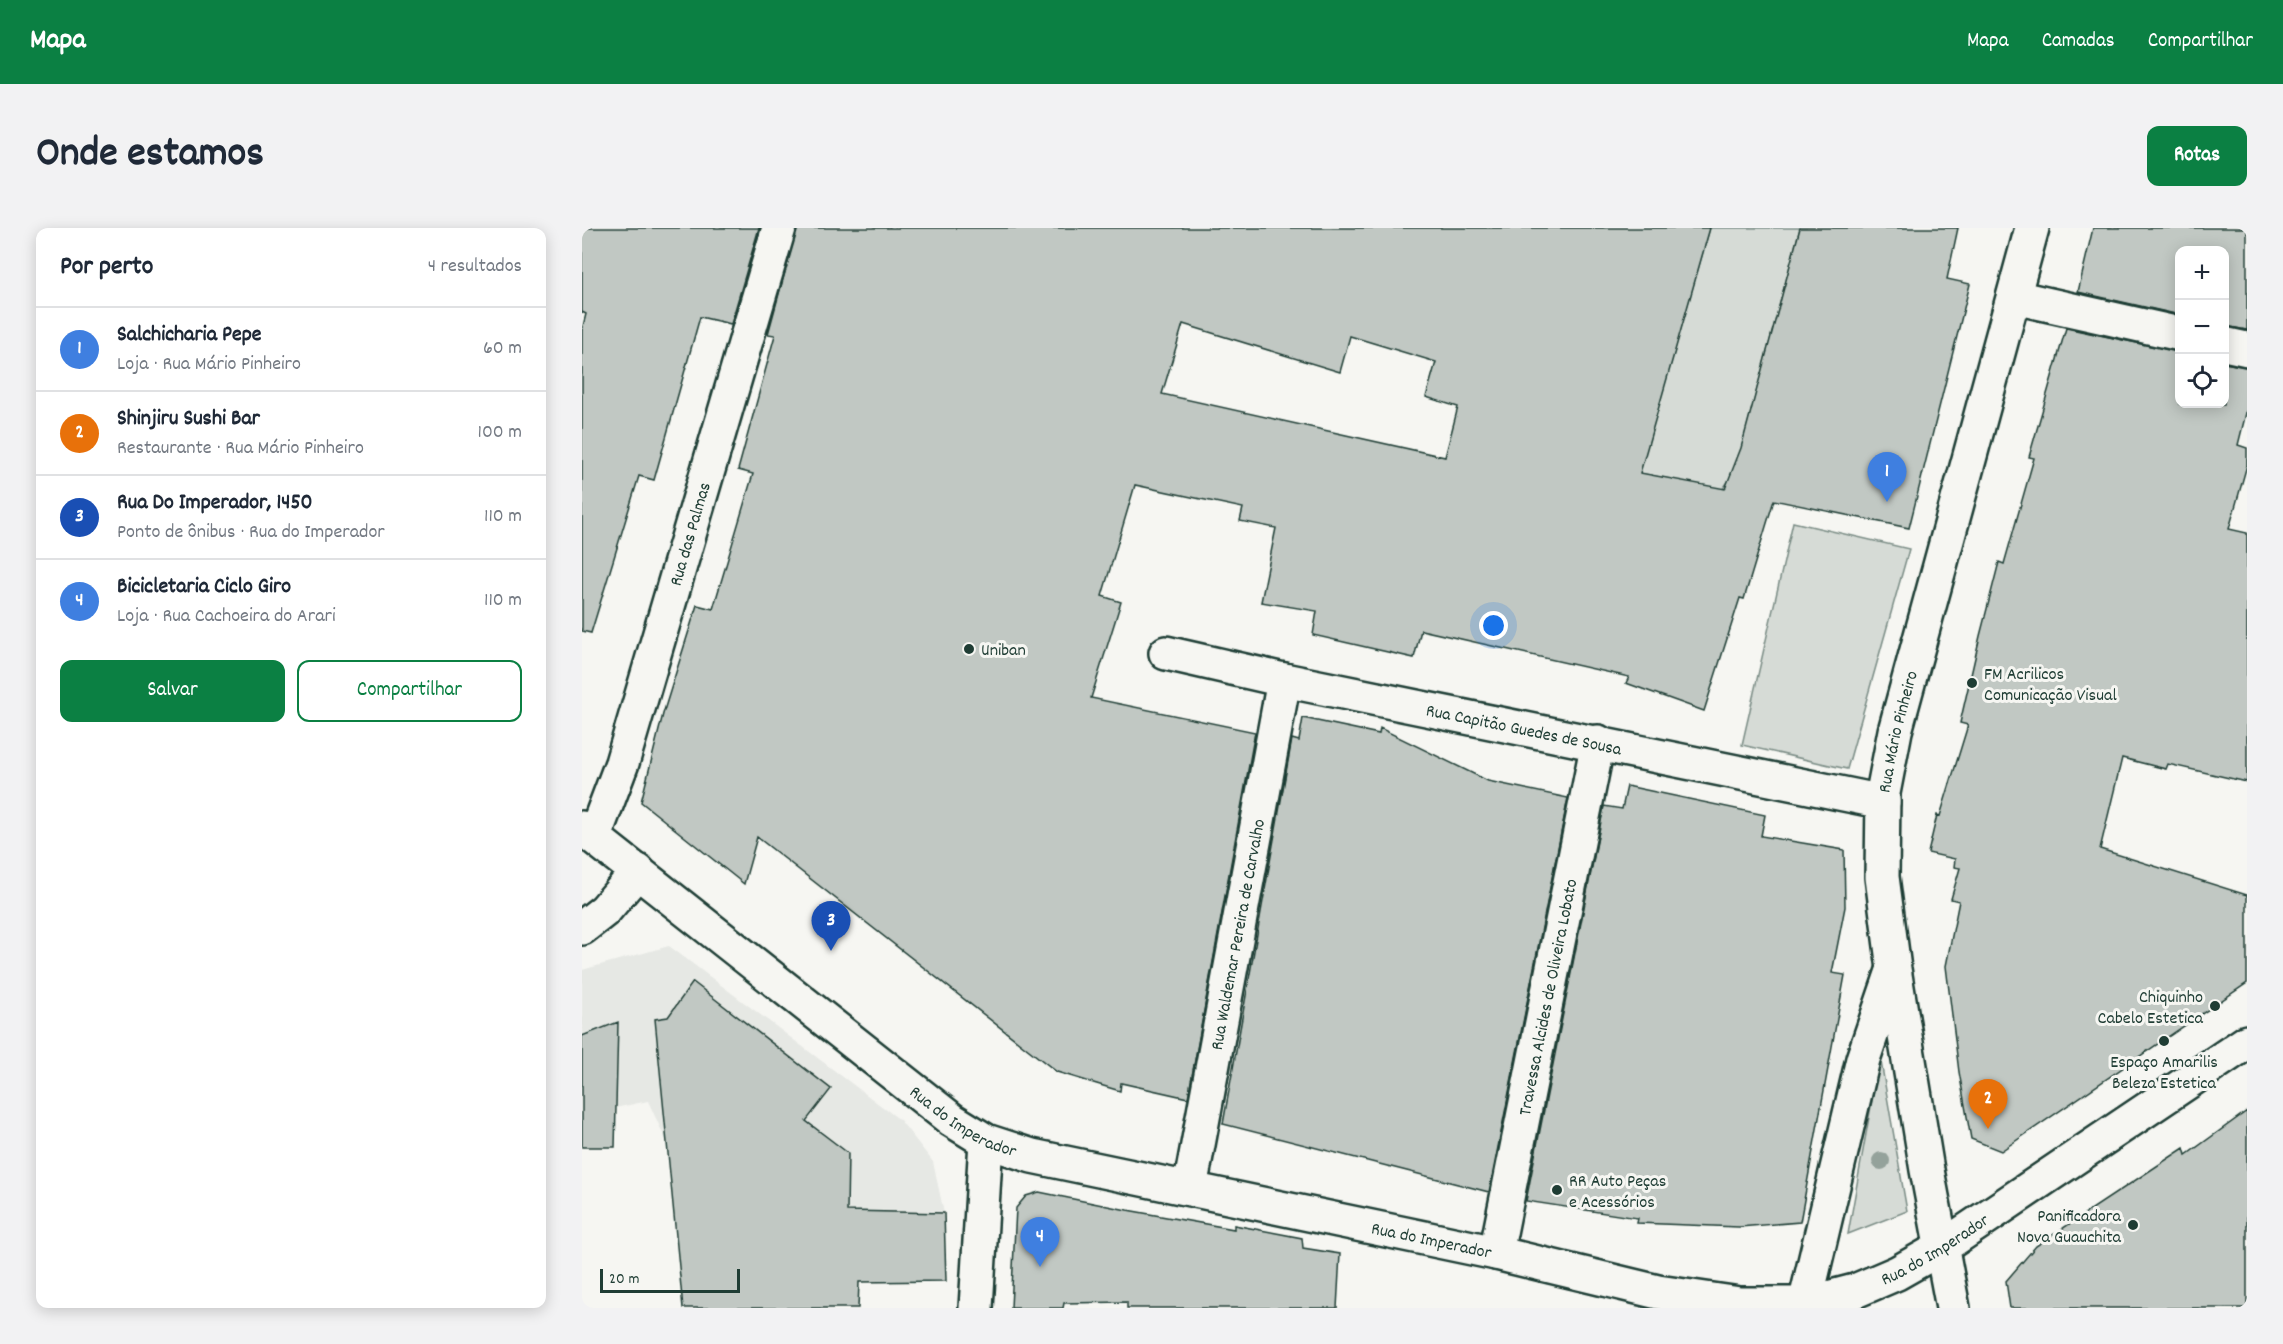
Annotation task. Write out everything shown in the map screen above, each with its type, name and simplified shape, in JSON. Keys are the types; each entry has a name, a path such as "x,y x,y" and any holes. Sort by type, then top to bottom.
{"street":[{"name":"Rua das Palmas","path":"586,839 622,763 779,228"},
{"name":"Rua Mário Pinheiro","path":"1953,1308 1894,969 1882,877 1883,802 1895,731 2032,228"},
{"path":"2014,297 2175,333"},
{"path":"2229,345 2247,349"},
{"name":"Rua Capitão Guedes de Sousa","path":"1166,653 1284,680 1598,742 1883,802"},
{"name":"Rua Waldemar Pereira de Carvalho","path":"1190,1188 1284,680"},
{"name":"Travessa Alcides de Oliveira Lobato","path":"1496,1253 1598,742"},
{"name":"Rua do Imperador","path":"586,839 638,871 952,1120 986,1141 1032,1156 1496,1253 1658,1292 1740,1304 1805,1304 1855,1290 1897,1273 1941,1248 2247,1042"},
{"path":"582,928 605,910 638,871"},
{"path":"1805,1304 1863,1059 1894,969"},
{"path":"976,1308 986,1141"}],"shaded area":[{"path":"1710,228 1800,228 1735,472 1719,494 1670,479 1639,473"},
{"path":"1793,522 1909,549 1847,769 1742,745"},
{"path":"669,946 900,1120 933,1162 944,1213 698,1210 648,1101 615,1108 582,1109 582,970"},
{"path":"1880,1056 1907,1211 1848,1234"}],"building":[{"path":"582,228 759,228 731,324 700,317 654,480 639,476 591,633 582,631 582,330 586,314 582,312"},
{"path":"797,228 1710,228 1640,473 1725,489 1741,448 1800,228 1958,228 1947,279 1970,284 1909,528 1774,500 1744,599 1740,598 1704,711 1626,683 1629,677 1421,630 1414,658 1313,635 1317,611 1261,602 1276,528 1240,521 1243,508 1135,485 1102,596 1121,602 1091,698 1255,732 1188,1098 1121,1083 1120,1091 1057,1072 757,837 744,884 641,802 663,714 697,605 713,609 753,474 738,470 775,335 768,334","holes":["1183,324 1340,372 1350,336 1436,362 1426,397 1458,407 1445,457 1162,394"]},
{"path":"2093,228 2247,228 2247,330 2229,327 2229,246 2175,246 2175,314 2078,292"},
{"path":"2066,328 2175,351 2175,408 2229,408 2229,364 2247,367 2247,409 2238,445 2247,448 2247,465 2229,529 2247,533 2247,782 2168,764 2166,769 2122,758 2100,849 2247,895 2247,983 2001,1151 1971,1139 1959,1072 1946,966 1959,901 1951,899 1960,868 1954,867 1955,859 1928,853 1937,815 1940,816 1968,725 1960,723 1999,562 2004,564 2034,458 2029,457"},
{"path":"1303,718 1379,734 1380,728 1488,781 1568,798 1489,1192 1223,1124 1292,739 1299,741"},
{"path":"1627,786 1765,815 1761,836 1844,850 1845,907 1832,973 1845,975 1800,1222 1739,1227 1637,1223 1638,1218 1526,1201 1604,806 1622,809"},
{"path":"693,982 831,1089 806,1121 848,1153 847,1211 944,1213 946,1281 859,1282 858,1308 683,1308 655,1019 668,1017"},
{"path":"618,1022 615,1147 582,1147 582,1036"},
{"name":"Panificadora Nova Guauchita","path":"2247,1111 2247,1308 2010,1308 2006,1281 2036,1246 2184,1148 2186,1155"},
{"path":"1039,1192 1234,1229 1234,1225 1302,1238 1303,1248 1340,1254 1337,1308 1127,1308 1127,1302 1064,1303 1063,1308 1011,1308 1016,1208 1026,1196"}],"place":[{"name":"Salchicharia Pepe","path":"1887,502"},
{"name":"Uniban","path":"969,649"},
{"name":"FM Acrilicos Comunicação Visual","path":"1972,683"},
{"name":"Rua Do Imperador, 1450","path":"831,951"},
{"name":"Chiquinho Cabelo Estetica","path":"2215,1006"},
{"name":"Espaço Amarilis Beleza Estetica","path":"2164,1041"},
{"name":"Shinjiru Sushi Bar","path":"1988,1129"},
{"name":"RR Auto Peças e Acessórios","path":"1557,1190"},
{"name":"Panificadora Nova Guauchita","path":"2133,1225"},
{"name":"Bicicletaria Ciclo Giro","path":"1040,1267"}]}
